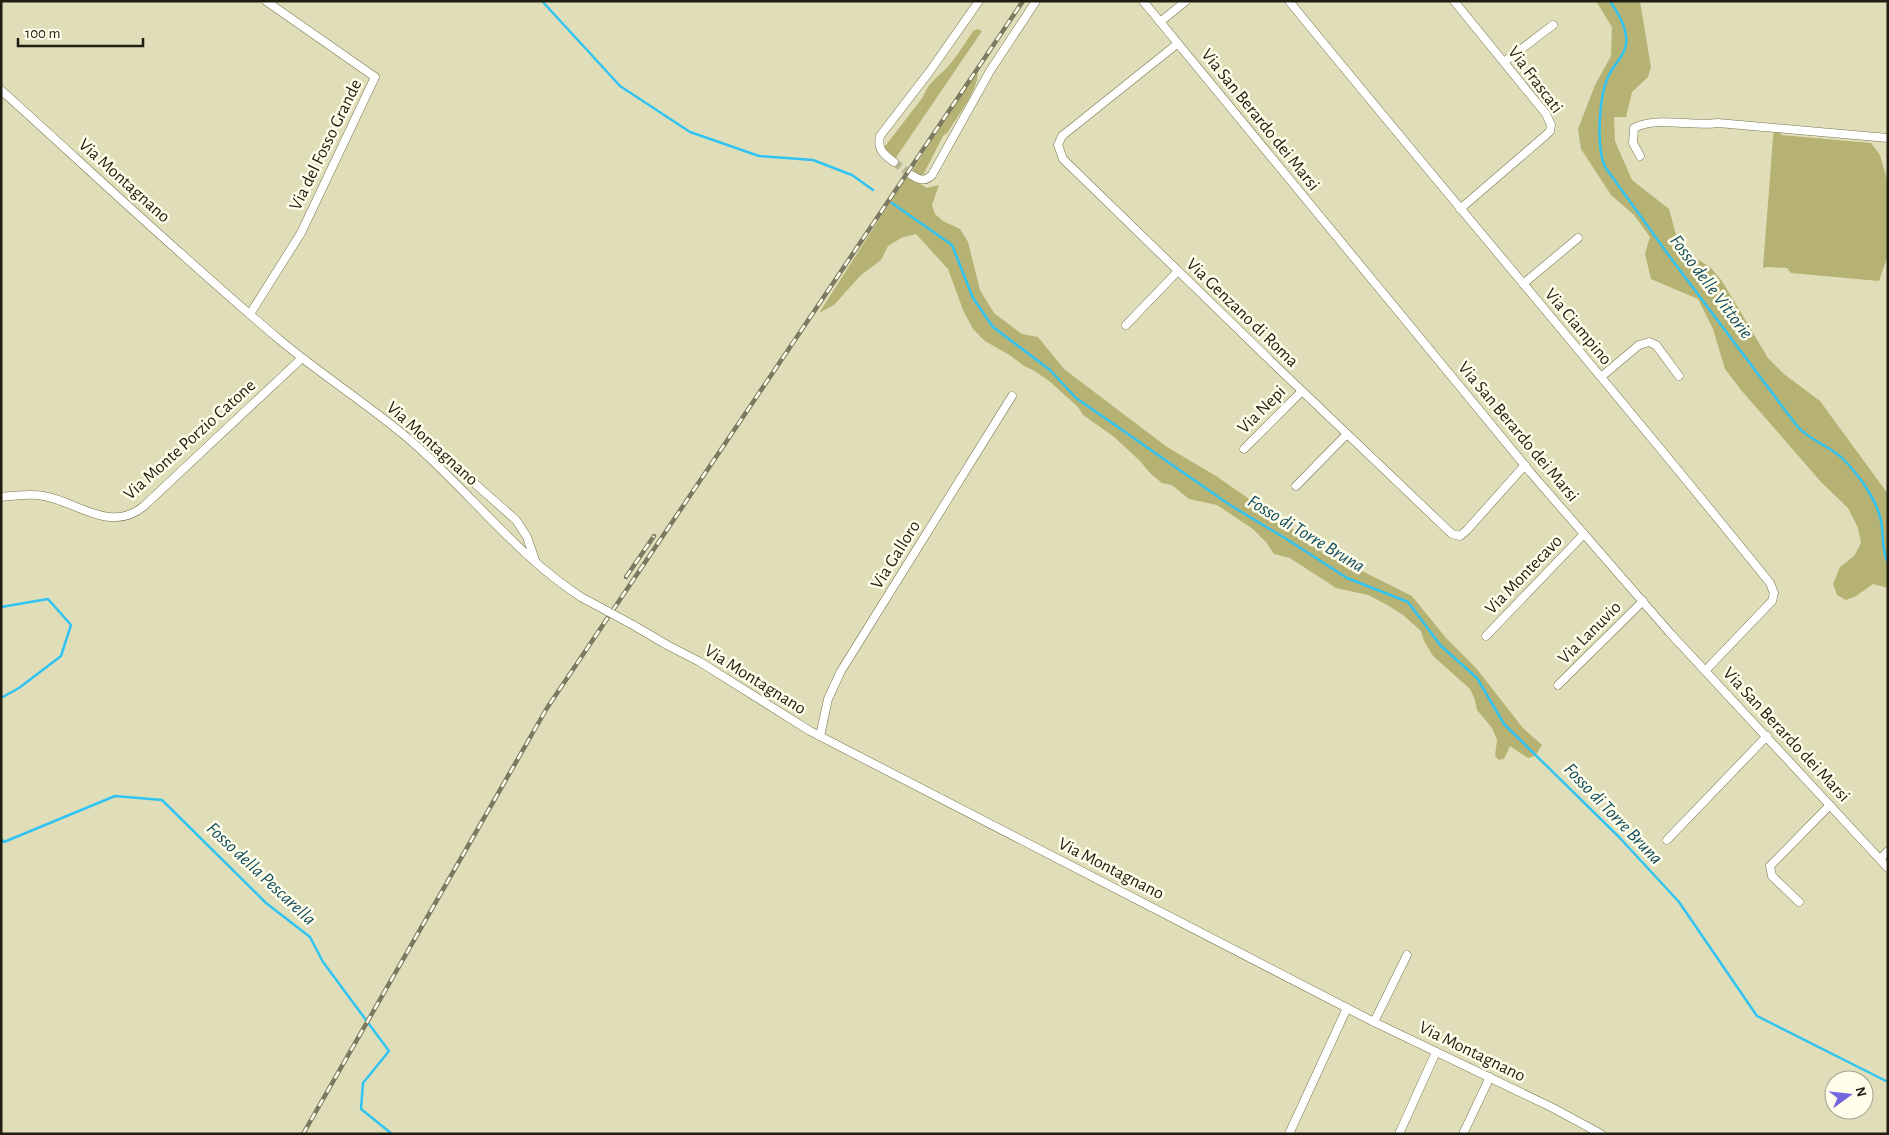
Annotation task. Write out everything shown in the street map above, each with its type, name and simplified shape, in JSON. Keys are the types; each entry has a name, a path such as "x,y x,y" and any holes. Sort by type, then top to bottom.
{"street":[{"name":"Via del Fosso Grande","path":"250,314 301,233 378,78 266,1"},
{"path":"894,162 881,150 880,136 930,71 979,1"},
{"path":"910,174 920,180 925,180 933,173 990,70 1036,1"},
{"name":"Via San Berardo dei Marsi","path":"1143,1 1584,534 1705,671 1888,868"},
{"path":"1160,22 1186,1"},
{"name":"Via Ciampino","path":"1289,1 1769,581 1774,596 1770,604 1705,671"},
{"name":"Via Frascati","path":"1454,1 1551,122 1551,128 1546,135 1460,209"},
{"path":"1504,62 1553,25"},
{"name":"Via Genzano di Roma","path":"1177,44 1062,136 1058,145 1060,154 1067,164 1302,391 1456,536 1462,535 1470,527 1525,465"},
{"name":"Via Montagnano","path":"1,90 250,314 302,358 419,448 535,562 581,597 708,667 786,717 820,736 1374,1022 1490,1077 1601,1134"},
{"path":"1640,156 1634,143 1634,128 1650,123 1703,125 1718,123 1888,138"},
{"path":"1523,284 1578,238"},
{"path":"1126,325 1178,271"},
{"path":"1601,377 1639,345 1649,342 1656,345 1680,376"},
{"name":"Via Monte Porzio Catone","path":"1,497 42,495 55,498 100,516 120,517 132,514 144,506 302,358"},
{"name":"Via Nepi","path":"1244,449 1302,391"},
{"name":"Via Galloro","path":"820,736 828,699 839,674 1012,396"},
{"path":"1296,486 1347,434"},
{"path":"465,475 516,520 527,537 535,562"},
{"name":"Via Montecavo","path":"1486,636 1584,534"},
{"name":"Via Lanuvio","path":"1558,685 1643,602"},
{"path":"1667,840 1767,736"},
{"path":"1799,902 1772,876 1770,866 1830,804"},
{"path":"1880,859 1888,850"},
{"path":"1374,1022 1407,955"},
{"path":"1289,1134 1347,1008"},
{"path":"1399,1134 1436,1052"},
{"path":"1463,1134 1490,1077"}],"shaded area":[{"path":"1596,1 1640,1 1651,67 1648,77 1632,92 1626,117 1614,117 1615,141 1632,180 1669,209 1677,238 1685,255 1696,258 1711,268 1722,281 1768,358 1784,374 1820,401 1888,494 1888,588 1873,584 1856,596 1846,600 1837,595 1833,584 1840,567 1854,556 1861,543 1858,528 1848,508 1821,482 1725,369 1713,329 1698,299 1651,279 1645,254 1650,237 1634,215 1611,195 1581,149 1578,129 1595,85 1611,56 1612,27"},
{"path":"978,29 982,31 895,159 884,149 886,145 923,97 931,83 950,64 973,31"},
{"path":"977,72 976,85 972,93 948,132 943,136 922,177 912,171"},
{"path":"1776,131 1780,132 1781,135 1871,143 1880,155 1888,183 1888,255 1879,281 1791,273 1787,268 1763,268 1773,138"},
{"path":"907,176 927,188 939,185 932,205 935,214 943,221 960,229 968,242 980,290 994,313 1022,334 1038,337 1064,369 1167,447 1216,476 1317,546 1412,596 1446,638 1476,668 1523,728 1542,745 1535,756 1528,758 1510,746 1504,759 1499,760 1495,756 1497,740 1492,728 1477,710 1470,689 1433,656 1424,641 1421,631 1403,615 1368,595 1336,588 1290,558 1274,554 1266,542 1253,529 1217,505 1189,499 1172,485 1162,483 1113,436 1083,415 1078,407 1048,380 985,341 973,329 963,310 948,269 916,234 901,238 888,246 881,260 860,276 834,305 819,313"}],"waterway":[{"name":"Fosso di Torre Bruna","path":"542,1 620,86 690,132 759,156 813,160 852,175 873,190"},
{"name":"Fosso delle Vittorie","path":"1610,1 1622,21 1626,44 1623,53 1608,77 1602,97 1600,147 1605,167 1797,426 1840,457 1862,482 1872,497 1879,513 1884,553 1888,563"},
{"name":"Fosso di Torre Bruna","path":"892,203 952,245 973,298 993,327 1050,370 1076,398 1230,505 1347,578 1408,602 1441,646 1477,678 1504,724 1619,837 1679,902 1757,1016 1888,1082"},
{"name":"Fosso della Pescarella","path":"1,607 48,599 71,625 61,656 19,688 1,698"},
{"name":"Fosso della Pescarella","path":"1,839 4,842 115,796 162,800 266,903 310,937 323,962 389,1051 363,1083 361,1109 392,1134"}],"tunnel":[{"path":"894,162 910,174"}],"railway":[{"path":"303,1134 547,708 1023,1"},
{"path":"626,577 654,536"}]}
